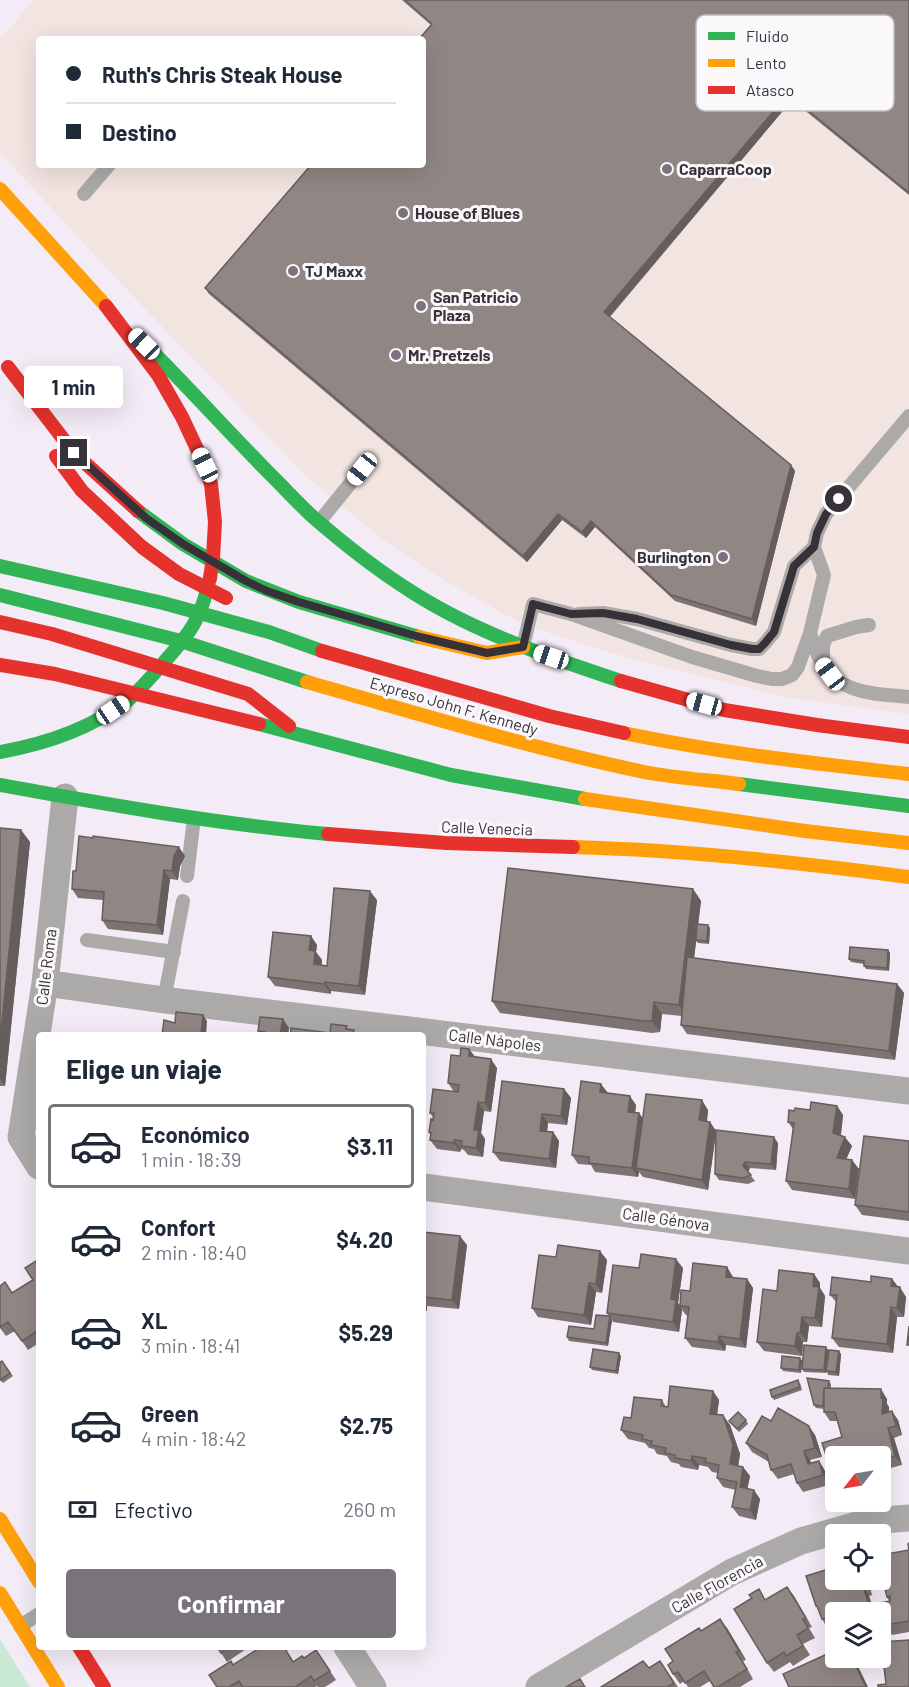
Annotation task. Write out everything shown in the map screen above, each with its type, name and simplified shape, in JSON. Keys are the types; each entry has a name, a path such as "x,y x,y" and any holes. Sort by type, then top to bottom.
{"main road":[{"path":"0,189 106,306 319,522 412,592 468,623 523,647 624,682 724,710 909,738"},
{"path":"0,752 25,748 79,729 125,702 149,680 189,632 205,601 216,528 212,489 205,465 185,422 157,374 106,306"},
{"path":"235,603 179,574 142,547 82,491 55,454 6,363 74,453 146,518 183,544 246,581 299,602 416,636 487,653 523,647"},
{"path":"0,566 163,603 269,632 342,658 526,710 581,723 657,740 750,755 909,774"},
{"name":"Expreso John F. Kennedy","path":"0,595 104,620 257,664 287,676 564,753 646,772 909,806"},
{"path":"252,615 269,632"},
{"path":"0,622 52,634 248,694 303,736"},
{"path":"0,665 55,674 244,720 451,775 551,795 805,831 909,843"},
{"path":"9,736 79,729"},
{"name":"Calle Venecia","path":"0,785 265,828 410,842 704,853 909,876"},
{"path":"0,1519 36,1577"},
{"path":"0,1593 58,1687"},
{"path":"81,1650 104,1687"}],"street":[{"name":"Calle Roma","path":"37,1032 45,983 65,797"},
{"name":"Calle Nápoles","path":"45,983 164,1000 909,1091"},
{"name":"Calle Roma","path":"36,1038 20,1137 36,1161"},
{"name":"Calle Génova","path":"426,1187 909,1251"},
{"name":"Calle Florencia","path":"539,1687 732,1572 801,1541 871,1521 909,1518"},
{"path":"349,1650 373,1687"}],"lane":[{"path":"84,194 107,168"},
{"path":"523,647 533,604 571,614 692,657 757,676 782,679 792,675 798,667 810,633 824,575 814,547 817,533 826,514 909,416"},
{"path":"319,522 362,469"},
{"path":"571,614 603,613 626,617 731,645 759,649 774,632 794,566 814,547"},
{"path":"823,664 823,645 826,636 869,625"},
{"path":"810,633 823,664 837,680 862,692 909,697"},
{"path":"187,876 194,818"},
{"path":"164,1000 183,901"},
{"path":"87,940 174,952"},
{"path":"20,1626 36,1616"}],"shaded area":[{"path":"34,0 909,0 909,714 784,697 597,649 518,622 446,581 381,538 307,477 124,287 0,152 0,39"}],"green space":[{"path":"0,1639 30,1687 0,1687"}],"building":[{"name":"San Patricio Plaza","path":"405,0 909,0 909,193 809,111 894,111 894,15 696,15 696,111 774,111 604,312 791,465 752,619 671,595 591,521 582,532 558,514 523,556 205,288 308,168 426,168 426,36 422,36 432,24"},
{"path":"0,828 21,830 0,1043"},
{"path":"79,836 179,847 174,856 172,871 164,870 157,925 102,920 104,892 72,889"},
{"path":"508,868 693,889 679,1005 654,1002 652,1021 644,1021 492,1001"},
{"path":"334,888 370,891 359,986 268,977 273,932 311,936 309,950 315,951 314,964 327,966"},
{"path":"697,924 708,925 707,941 696,940"},
{"path":"850,947 888,950 887,968 864,966 864,961 849,959"},
{"path":"687,957 897,984 889,1051 681,1025"},
{"path":"176,1012 203,1015 201,1032 162,1032 164,1020 175,1023"},
{"path":"260,1017 283,1019 281,1032 258,1031"},
{"path":"331,1024 347,1026 346,1029 354,1030 354,1032 330,1032"},
{"path":"291,1028 322,1032 290,1032"},
{"path":"461,1048 469,1049 469,1056 491,1059 485,1103 478,1102 474,1130 479,1130 476,1148 461,1146 462,1141 454,1140 454,1143 430,1140 431,1133 429,1132 434,1113 430,1113 433,1089 458,1092 459,1085 448,1083 451,1055 460,1056"},
{"path":"502,1081 564,1089 561,1116 542,1114 540,1131 553,1132 549,1159 493,1152"},
{"path":"581,1081 601,1084 600,1092 630,1096 628,1112 639,1113 632,1168 589,1163 589,1157 572,1155"},
{"path":"646,1094 702,1100 699,1120 710,1122 702,1180 636,1168"},
{"path":"811,1102 837,1106 833,1133 845,1137 837,1158 852,1160 849,1189 786,1181 794,1123 788,1122 789,1110 794,1111 795,1108 810,1110"},
{"path":"716,1130 774,1137 771,1164 745,1162 743,1166 751,1175 743,1178 715,1174"},
{"path":"864,1136 909,1141 909,1212 855,1205"},
{"path":"426,1232 460,1236 452,1300 426,1297"},
{"path":"558,1245 600,1251 596,1284 589,1283 584,1315 532,1308 539,1255 556,1257"},
{"path":"641,1254 676,1259 671,1299 676,1300 673,1322 607,1313 613,1265 639,1268"},
{"path":"36,1261 36,1332 22,1341 8,1322 0,1327 0,1286 5,1282 12,1293 33,1280 25,1268"},
{"path":"693,1263 727,1267 726,1277 747,1279 740,1339 719,1336 718,1342 685,1338 689,1307 680,1306 681,1290 690,1291"},
{"path":"779,1270 814,1274 813,1286 819,1287 815,1318 802,1317 800,1333 797,1333 795,1346 757,1342 763,1289 777,1291"},
{"path":"871,1276 892,1279 891,1286 900,1287 897,1308 891,1307 887,1344 832,1338 837,1295 830,1295 832,1277 871,1282"},
{"path":"596,1315 610,1316 606,1343 567,1337 569,1326 594,1329"},
{"path":"804,1345 826,1347 824,1370 802,1369"},
{"path":"593,1349 619,1353 616,1371 590,1367"},
{"path":"829,1350 839,1351 836,1372 826,1371"},
{"path":"782,1356 800,1358 799,1370 781,1368"},
{"path":"2,1361 10,1373 0,1380 0,1362"},
{"path":"807,1378 829,1381 828,1388 824,1388 823,1406 814,1405"},
{"path":"798,1380 800,1387 772,1397 770,1390"},
{"path":"670,1386 713,1391 710,1414 723,1415 733,1445 730,1464 743,1467 740,1487 754,1490 750,1510 732,1507 737,1482 717,1478 719,1465 705,1462 706,1458 692,1456 691,1461 675,1458 675,1455 665,1453 666,1448 651,1445 652,1441 642,1439 643,1435 621,1430 624,1417 631,1418 634,1397 662,1400 661,1406 668,1407"},
{"path":"824,1388 881,1389 882,1414 892,1411 896,1426 888,1428 895,1456 891,1457 891,1446 825,1446 825,1452 822,1443 842,1437 835,1412 824,1412"},
{"path":"778,1408 809,1426 815,1448 804,1451 808,1464 819,1461 823,1475 797,1483 791,1464 771,1470 767,1455 746,1443 762,1416 771,1421"},
{"path":"738,1412 746,1420 737,1429 729,1421"},
{"path":"909,1550 909,1621 891,1624 891,1602 885,1602 890,1601 890,1596 887,1597 885,1590 891,1590 891,1553"},
{"path":"825,1570 825,1590 864,1590 868,1602 825,1602 825,1618 822,1619 806,1576"},
{"path":"787,1587 806,1618 803,1619 808,1628 797,1635 803,1646 786,1656 784,1652 767,1663 734,1609 752,1598 749,1595 759,1589 765,1600"},
{"path":"720,1619 747,1669 718,1687 714,1687 704,1671 685,1683 678,1672 673,1674 668,1665 673,1661 665,1649 699,1628 701,1631"},
{"path":"909,1640 909,1687 878,1687 878,1685 886,1684 884,1668 891,1668 891,1641"},
{"path":"256,1650 286,1650 293,1662 316,1650 330,1671 314,1681 311,1676 295,1687 243,1687 239,1681 229,1687 217,1687 209,1675 231,1661 233,1665"},
{"path":"825,1655 825,1668 857,1668 866,1687 789,1687 783,1674"},
{"path":"643,1661 649,1668 660,1661 674,1683 667,1687 601,1687"},
{"path":"580,1679 585,1687 566,1687"}],"traffic: fast":[{"path":"148,347 308,512 386,575 436,607 487,632 621,681"},
{"path":"138,511 183,544 246,581 299,602 419,637"},
{"path":"0,566 163,603 269,632 322,651"},
{"path":"0,752 34,745 66,734 98,720 127,701 151,677 189,632 203,604 210,578"},
{"path":"0,595 181,641 307,682"},
{"path":"259,724 451,775 585,799"},
{"path":"739,784 909,806"},
{"path":"0,785 123,807 328,834"}],"traffic: slow":[{"path":"0,189 106,306"},
{"path":"419,637 487,653 523,647"},
{"path":"307,682 601,763 656,774 739,784"},
{"path":"624,733 730,752 909,774"},
{"path":"585,799 805,831 909,843"},
{"path":"573,847 742,858 909,877"},
{"path":"0,1519 36,1577"},
{"path":"0,1593 58,1687"}],"traffic: jam":[{"path":"106,306 158,375 182,417 205,466 211,484 215,522 210,578"},
{"path":"8,367 74,453 138,511"},
{"path":"56,456 82,491 142,547 179,574 226,598"},
{"path":"0,622 52,634 248,694 289,726"},
{"path":"322,651 549,716 624,733"},
{"path":"0,665 55,674 259,724"},
{"path":"621,681 724,710 909,737"},
{"path":"328,834 446,843 573,847"},
{"path":"81,1650 104,1687"}],"place":[{"name":"CaparraCoop","path":"667,169"},
{"name":"House of Blues","path":"403,213"},
{"name":"TJ Maxx","path":"293,271"},
{"name":"San Patricio Plaza","path":"421,306"},
{"name":"Mr. Pretzels","path":"396,355"},
{"name":"Burlington","path":"723,557"}],"route":[{"path":"74,453 146,518 183,544 246,581 299,602 416,636 487,653 523,647 533,604 571,614 603,613 637,619 731,645 759,649 774,632 794,566 814,547 817,533 826,514 839,499"}]}
